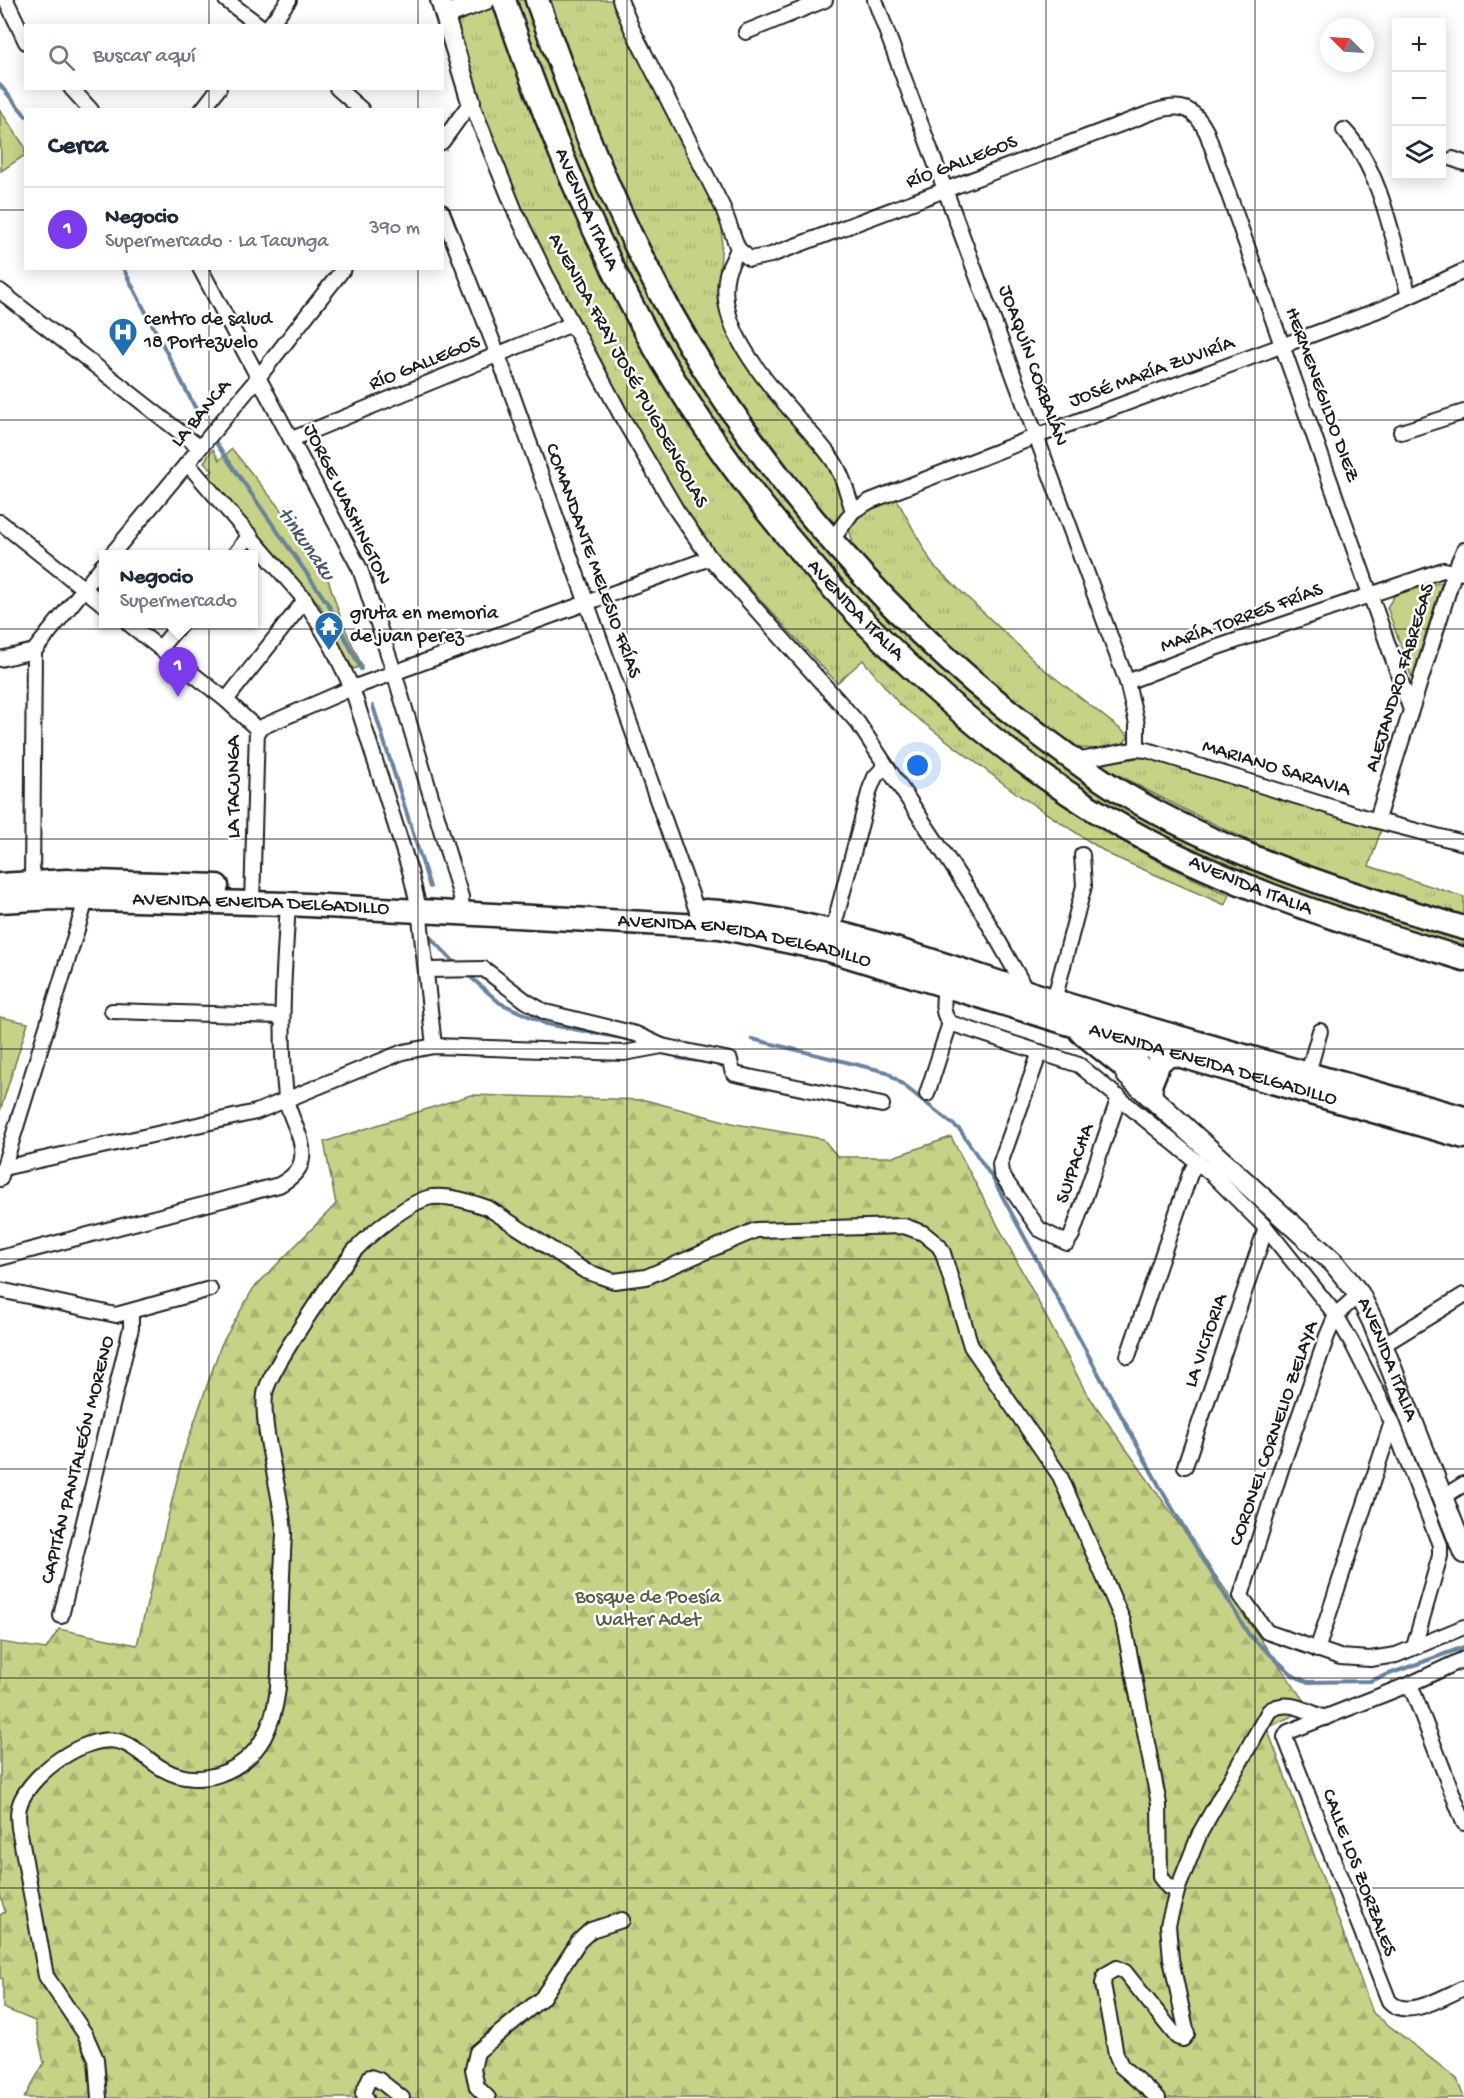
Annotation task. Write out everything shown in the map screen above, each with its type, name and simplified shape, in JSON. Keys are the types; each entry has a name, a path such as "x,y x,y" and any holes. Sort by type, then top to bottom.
{"main road":[{"name":"AVENIDA ITALIA","path":"537,0 577,109 644,263 674,318 738,417 832,540 908,623 1017,718 1075,761 1153,810 1239,850 1357,895 1464,928"},
{"name":"AVENIDA ITALIA","path":"506,7 560,148 602,247 680,388 733,466 769,511 814,566 887,644 978,725 1046,777 1088,806 1153,843 1278,898 1464,959"},
{"name":"AVENIDA ENEIDA DELGADILLO","path":"0,885 32,882 86,890 253,895 698,918 766,919 832,933 1024,990 1058,1014"},
{"name":"AVENIDA ENEIDA DELGADILLO","path":"0,901 86,890"},
{"name":"AVENIDA ENEIDA DELGADILLO","path":"253,895 288,904 417,902"},
{"name":"AVENIDA ENEIDA DELGADILLO","path":"698,918 785,939 945,986 1308,1073 1464,1118"},
{"path":"1058,1014 1122,1065"},
{"name":"AVENIDA ITALIA","path":"1126,1031 1138,1066 1152,1091"},
{"name":"AVENIDA ENEIDA DELGADILLO","path":"1126,1031 1176,1053 1464,1137"},
{"path":"1122,1065 1126,1031"},
{"path":"1152,1091 1160,1060 1176,1053"},
{"name":"AVENIDA ITALIA","path":"1122,1065 1127,1075 1152,1091 1334,1263 1359,1294 1383,1345 1464,1553"}],"street":[{"path":"6,0 20,36 24,40"},
{"path":"226,0 257,24"},
{"path":"271,24 289,0"},
{"path":"443,8 486,0"},
{"path":"620,0 632,29 723,208 738,249 727,274 727,308 740,343 794,417 830,456 844,483 853,511"},
{"path":"746,32 825,0"},
{"name":"JOAQUÍN CORBALÁN","path":"875,0 1127,682 1137,724 1137,749"},
{"name":"AVENIDA FRAY JOSÉ PUIGDENGOLAS","path":"443,8 471,102 515,212 572,324 677,511 710,558 858,723 978,905 1024,990"},
{"path":"73,90 89,108"},
{"path":"204,108 217,90"},
{"path":"339,90 360,108"},
{"path":"444,139 471,102"},
{"name":"RÍO GALLEGOS","path":"738,249 750,259 771,255 1164,108 1185,109 1200,119"},
{"name":"HERMENEGILDO DIEZ","path":"1200,119 1411,710"},
{"path":"1344,130 1354,140 1367,164 1386,216 1409,296"},
{"name":"COMANDANTE MELESIO FRÍAS","path":"444,217 498,356 698,918"},
{"name":"JORGE WASHINGTON","path":"201,270 360,569 394,672 462,904"},
{"name":"LA BANCA","path":"116,550 257,379 342,270"},
{"name":"JOSÉ MARÍA ZUVIRÍA","path":"832,540 853,511 870,501 1037,436 1282,346 1409,296 1464,271"},
{"path":"0,291 199,447"},
{"name":"RÍO GALLEGOS","path":"292,439 572,324"},
{"path":"1401,432 1464,412"},
{"path":"187,463 305,600 333,648 352,688 410,871 427,970 434,1046"},
{"path":"0,522 99,601"},
{"path":"239,550 250,535"},
{"name":"ALEJANDRO FÁBREGAS","path":"1377,819 1411,710 1460,571 1464,549"},
{"path":"257,729 394,672 710,558"},
{"path":"0,659 34,651 99,570"},
{"path":"1371,593 1443,570 1460,571"},
{"name":"MARÍA TORRES FRÍAS","path":"1127,682 1371,593"},
{"path":"226,700 305,600"},
{"name":"LA TACUNGA","path":"134,628 226,700 257,729 253,895"},
{"path":"160,648 177,628"},
{"path":"32,882 34,651"},
{"name":"MARIANO SARAVIA","path":"1075,761 1137,749 1464,843"},
{"path":"832,933 870,789 875,777 885,766"},
{"path":"1058,1014 1084,886 1082,855"},
{"path":"2,1174 86,890"},
{"path":"0,1258 279,1185 296,1173 303,1157 302,1147 286,1100 280,1016 288,904"},
{"path":"427,970 483,969 545,1012 636,1034 662,1046 730,1060 735,1074 882,1105"},
{"path":"945,986 943,1006 945,1018 950,1023 1079,1065 1197,1161 1266,1228 1336,1315 1392,1422 1440,1545 1440,1556 1414,1647"},
{"path":"112,1011 280,1016"},
{"path":"927,1094 950,1023"},
{"path":"1308,1073 1320,1031"},
{"path":"2,1174 256,1112 403,1052 434,1046 624,1053 662,1046"},
{"name":"SUIPACHA","path":"1040,1052 1000,1164 1001,1174 1039,1229 1045,1234 1067,1243 1119,1097"},
{"path":"1128,1356 1190,1174 1197,1161"},
{"path":"99,2098 96,2059 85,2034 46,1976 19,1828 20,1803 40,1773 74,1750 102,1741 120,1741 162,1769 175,1775 194,1778 222,1774 236,1768 248,1759 263,1738 278,1697 284,1534 283,1510 266,1413 266,1393 276,1369 354,1251 366,1238 418,1201 433,1197 471,1202 488,1208 585,1271 614,1281 646,1277 756,1230 904,1226 914,1228 932,1239 943,1253 971,1346 1060,1476 1123,1620 1137,1678 1159,1804 1160,1877 1168,1887 1178,1888"},
{"name":"LA VICTORIA","path":"1185,1466 1266,1228"},
{"path":"0,1290 105,1315 130,1313 210,1289"},
{"name":"CORONEL CORNELIO ZELAYA","path":"1317,1650 1267,1632 1242,1596 1282,1466 1336,1315 1359,1294"},
{"path":"1383,1345 1464,1295"},
{"name":"CAPITÁN PANTALEÓN MORENO","path":"61,1616 131,1328 130,1313"},
{"path":"1392,1422 1317,1650 1340,1657 1370,1659 1396,1655 1464,1627"},
{"path":"1443,1497 1464,1484"},
{"path":"1158,2098 1121,2066 1116,2054 1103,1984 1105,1975 1108,1971 1117,1968 1125,1972 1177,2037 1182,2039 1187,2034 1167,1938 1178,1888 1207,1818 1269,1711 1287,1703 1325,1718 1410,1684 1464,1659"},
{"path":"1410,1684 1464,1823"},
{"name":"CALLE LOS ZORZALES","path":"1325,1718 1288,1732 1285,1737 1386,1996 1394,2007 1410,2010 1464,1988"},
{"path":"488,2098 477,2086 473,2069 477,2052 550,1989 579,1941 591,1930 622,1920"},
{"path":"366,2098 363,2093 370,2077 379,2080 402,2098"}],"green space":[{"path":"514,0 530,0 634,263 851,573 1109,793 1464,936 1464,955 1193,857 1059,780 907,653 766,499 658,339 562,137"},
{"path":"549,0 615,0 723,223 719,283 729,331 764,385 824,460 843,497 845,515 835,522 826,518 725,381 679,301 614,175"},
{"path":"497,5 573,208 590,248 629,325 676,403 728,478 786,551 849,621 916,686 987,747 1061,802 1138,850 1229,895 1225,905 1110,855 1020,796 900,705 863,660 837,683 707,542 673,497 517,205 489,137 457,31 458,22 464,16"},
{"path":"0,110 24,146 24,156 1,171"},
{"path":"213,449 219,460 232,449 311,547 329,582 341,619 362,666 353,669 319,604 205,477 213,471 204,462"},
{"path":"896,498 933,565 1040,666 1129,736 1122,745 1101,749 1079,748 1052,733 959,655 881,578 854,547 849,529 862,513"},
{"path":"1442,582 1412,678 1387,607 1395,595"},
{"path":"1143,757 1382,827 1369,866 1464,897 1464,918 1414,903 1290,859 1203,819 1099,764"},
{"path":"0,1017 28,1023 0,1111"},
{"name":"Bosque de Poesía Walter Adet","path":"471,1095 645,1100 736,1124 823,1139 838,1157 893,1157 951,1137 1086,1392 1309,1708 1267,1728 1373,2013 1457,2079 1464,2098 24,2098 44,2063 35,2021 3,2008 3,1979 0,1978 0,1915 5,1912 0,1894 0,1642 46,1649 59,1629 137,1645 183,1455 221,1345 253,1289 336,1204 324,1142"}],"waterway":[{"name":"tinkunaku","path":"0,85 24,114"},
{"name":"tinkunaku","path":"124,270 201,419"},
{"name":"tinkunaku","path":"216,443 328,604 361,669"},
{"path":"373,706 430,887"},
{"path":"427,934 457,965"},
{"path":"466,973 500,1003 546,1024 627,1039"},
{"path":"752,1039 887,1072 960,1130 993,1179 1162,1491 1249,1635 1294,1676 1308,1682 1370,1681 1464,1647"},
{"path":"678,1058 712,1063"}],"place":[{"name":"centro de salud 18 Portezuelo","path":"123,358"},
{"name":"gruta en memoria de juan perez","path":"329,652"},
{"name":"Negocio","path":"178,697"}]}
